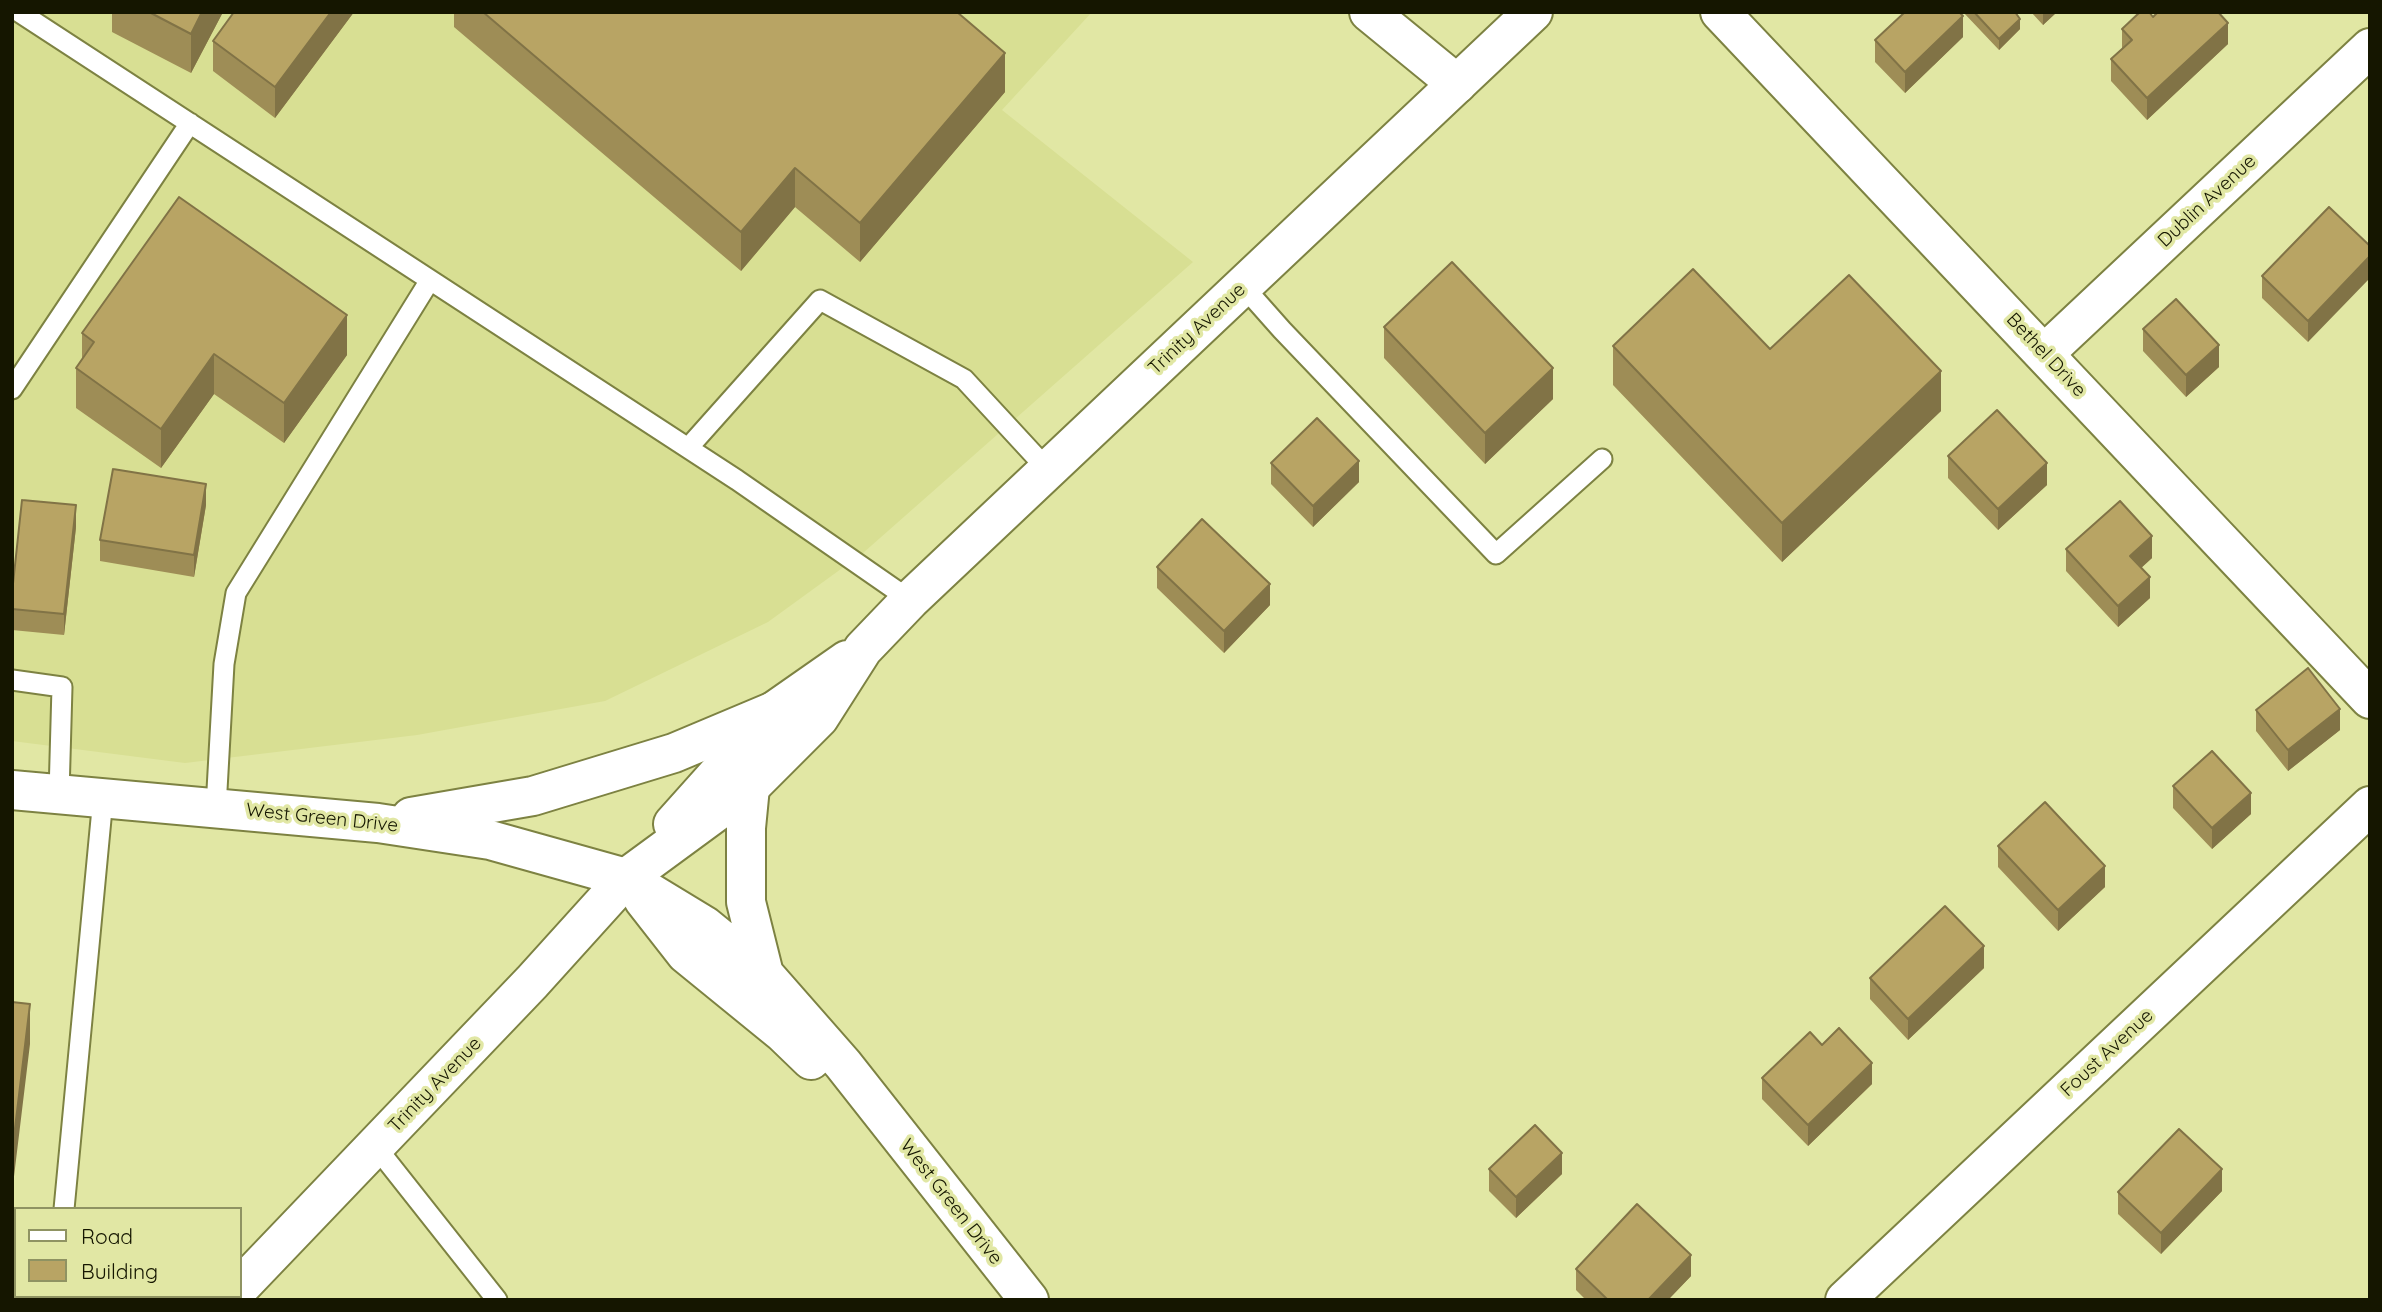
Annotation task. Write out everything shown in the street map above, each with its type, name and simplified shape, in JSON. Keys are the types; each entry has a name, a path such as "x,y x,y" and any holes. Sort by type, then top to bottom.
{"street":[{"path":"1369,12 1457,84"},
{"name":"Trinity Avenue","path":"626,878 750,787 819,718 863,649 910,600 1533,12"},
{"name":"Bethel Drive","path":"1720,12 2370,699"},
{"name":"Dublin Avenue","path":"2044,354 2370,48"},
{"name":"Trinity Avenue","path":"242,1285 532,982 774,711 863,649"},
{"path":"378,823 533,796 674,753 774,711"},
{"path":"750,787 746,828 746,902 764,974"},
{"name":"West Green Drive","path":"12,790 378,823 489,840 626,878 705,926 764,974 875,1104 1016,1296"},
{"name":"Foust Avenue","path":"1845,1300 2370,806"},
{"name":"West Green Drive","path":"626,878 686,954 783,1033 825,1076 875,1104"}],"lane":[{"path":"19,12 688,448 910,600"},
{"path":"12,389 190,123"},
{"path":"216,808 224,664 236,593 430,280"},
{"path":"1243,286 1496,554 1602,459"},
{"path":"688,448 820,300 964,379 1048,470"},
{"path":"12,680 62,687 58,793"},
{"path":"64,1207 103,798"},
{"path":"376,1147 497,1300"}],"shaded area":[{"path":"12,12 1092,12 1002,110 1193,262 863,553 768,622 605,701 417,735 185,763 12,741"}],"building":[{"path":"149,12 202,12 191,34"},
{"path":"234,12 331,12 275,87 213,41"},
{"path":"483,12 957,12 1005,53 860,223 795,168 741,232"},
{"path":"1905,12 1959,12 1963,16 1905,72 1875,40"},
{"path":"1974,12 2015,12 2020,19 1999,39"},
{"path":"2140,12 2149,12 2153,17 2158,12 2218,12 2228,23 2147,98 2111,59 2132,40 2122,29"},
{"path":"179,197 347,315 284,403 214,354 161,429 76,368 94,342 82,333"},
{"path":"2329,207 2370,246 2370,256 2308,321 2262,276"},
{"path":"1452,262 1553,368 1485,433 1384,327"},
{"path":"1693,269 1770,349 1849,275 1941,371 1782,523 1613,346"},
{"path":"2176,299 2219,345 2186,375 2143,329"},
{"path":"1997,410 2047,463 1998,509 1948,456"},
{"path":"1317,418 1359,461 1313,506 1271,463"},
{"path":"113,469 206,484 194,555 100,540"},
{"path":"22,500 76,505 64,614 12,609"},
{"path":"2120,501 2152,536 2130,556 2150,577 2118,606 2066,549"},
{"path":"1202,519 1270,584 1224,631 1157,567"},
{"path":"2308,668 2340,709 2288,750 2256,710"},
{"path":"2212,751 2251,793 2212,828 2173,786"},
{"path":"2045,802 2105,866 2058,910 1998,846"},
{"path":"1945,906 1984,946 1908,1019 1870,978"},
{"path":"12,1002 30,1004 12,1153"},
{"path":"1839,1028 1872,1063 1808,1125 1762,1078 1810,1032 1822,1045"},
{"path":"1535,1125 1562,1153 1516,1197 1489,1169"},
{"path":"2179,1129 2222,1169 2161,1233 2118,1192"},
{"path":"1637,1204 1691,1255 1648,1300 1608,1300 1576,1269"}]}
